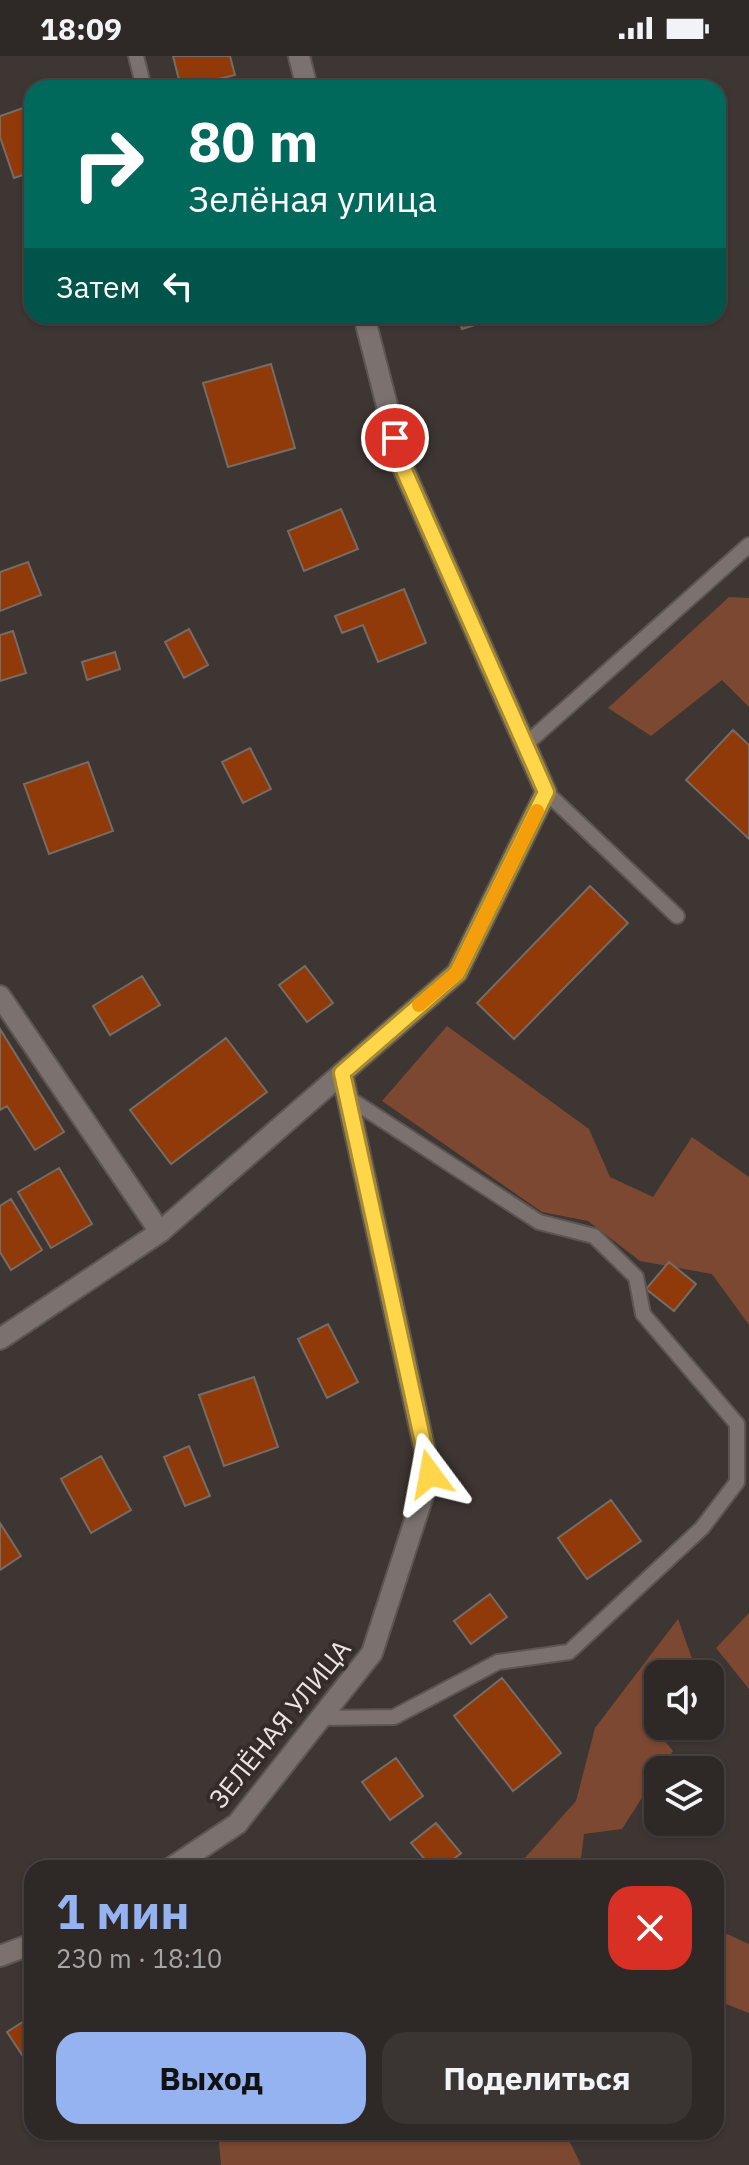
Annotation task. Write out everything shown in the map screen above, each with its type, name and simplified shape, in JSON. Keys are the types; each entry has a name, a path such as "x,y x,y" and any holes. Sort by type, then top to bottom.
{"street":[{"path":"299,56 304,80"},
{"path":"0,1339 160,1232 457,973 546,792 403,468 366,324"},
{"path":"0,996 160,1232"},
{"name":"ЗЕЛЁНАЯ УЛИЦА","path":"183,1860 237,1824 372,1653 430,1474 342,1073"},
{"path":"0,1956 24,1947"}],"lane":[{"path":"136,56 142,80"},
{"path":"525,745 749,545"},
{"path":"546,792 677,916"},
{"path":"320,1718 394,1717 498,1662 569,1652 702,1528 737,1482 737,1424 643,1314 636,1277 594,1236 539,1222 347,1097"}],"shaded area":[{"path":"729,597 749,598 749,707 722,680 651,736 608,708"},
{"path":"447,1026 589,1129 610,1177 653,1197 692,1137 749,1177 749,1325 712,1274 640,1261 588,1221 542,1212 382,1101"},
{"path":"749,1613 749,1689 716,1648"},
{"path":"678,1619 693,1660 647,1660"},
{"path":"644,1664 644,1740 664,1740 673,1751 670,1756 644,1756 644,1795 622,1829 584,1834 581,1860 523,1860 576,1801 595,1728"},
{"path":"724,1933 749,1944 749,2013 724,2003"},
{"path":"219,2140 569,2140 581,2165 221,2165"}],"building":[{"path":"173,56 230,56 235,75 214,80 179,80"},
{"path":"24,108 24,175 14,178 0,137 0,116"},
{"path":"460,324 478,324 462,329"},
{"path":"271,364 295,448 228,467 203,383"},
{"path":"341,509 358,549 304,571 288,531"},
{"path":"28,562 41,595 0,611 0,572"},
{"path":"404,589 426,643 378,662 363,625 342,633 335,616"},
{"path":"189,629 208,665 184,678 165,642"},
{"path":"13,631 26,673 0,681 0,635"},
{"path":"115,652 120,669 87,680 82,662"},
{"path":"733,730 749,745 749,839 686,780"},
{"path":"250,748 271,789 243,803 222,762"},
{"path":"88,762 113,831 49,854 24,784"},
{"path":"590,886 628,923 514,1039 477,1003"},
{"path":"305,966 333,1003 307,1022 279,985"},
{"path":"142,976 160,1005 110,1035 93,1006"},
{"path":"0,1029 64,1132 35,1150 7,1106 0,1110"},
{"path":"226,1038 267,1092 171,1164 130,1110"},
{"path":"59,1168 92,1224 51,1248 18,1192"},
{"path":"11,1199 42,1250 11,1270 0,1252 0,1206"},
{"path":"669,1262 696,1284 674,1311 646,1289"},
{"path":"328,1324 358,1382 327,1398 298,1339"},
{"path":"254,1377 278,1447 224,1466 199,1395"},
{"path":"189,1446 210,1496 185,1506 164,1457"},
{"path":"101,1456 131,1510 91,1533 61,1479"},
{"path":"611,1500 641,1541 587,1579 558,1538"},
{"path":"0,1523 21,1556 0,1570"},
{"path":"490,1594 507,1617 471,1644 454,1621"},
{"path":"502,1678 561,1753 513,1791 454,1716"},
{"path":"396,1758 423,1796 390,1820 362,1782"},
{"path":"436,1823 461,1853 453,1860 425,1860 411,1843"},
{"path":"24,2021 24,2058 7,2032"}],"slow traffic":[{"path":"419,1005 457,973 537,811"}],"route":[{"path":"395,438 403,468 546,792 457,973 342,1073 430,1474"}]}
